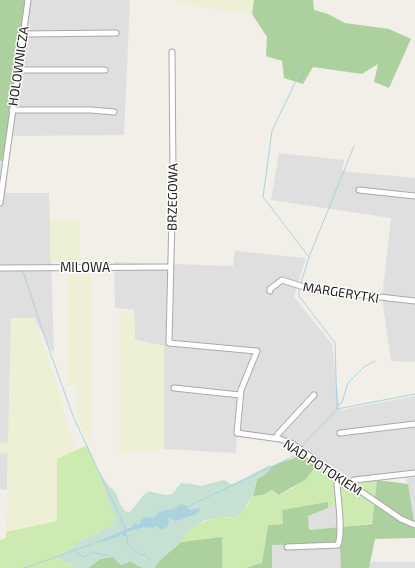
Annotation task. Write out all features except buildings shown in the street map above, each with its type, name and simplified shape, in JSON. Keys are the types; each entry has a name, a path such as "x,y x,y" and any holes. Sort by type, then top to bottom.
{"street":[{"name":"HOLOWNICZA","path":"0,203 1,186 28,0"},
{"path":"23,34 116,33"},
{"name":"BRZEGOWA","path":"172,52 173,173 169,343 257,351"},
{"path":"18,70 105,70"},
{"path":"12,110 91,110 114,112"},
{"path":"359,190 415,196"},
{"name":"MILOWA","path":"0,268 170,267"},
{"name":"MARGERYTKI","path":"270,290 282,280 285,280 310,289 415,302"},
{"name":"NAD POTOKIEM","path":"257,351 241,390 237,433 276,438 291,443 401,519 415,525"},
{"path":"174,388 240,395"},
{"path":"276,438 314,395"},
{"path":"340,433 415,424"},
{"path":"349,484 354,480 415,473"},
{"path":"287,547 338,545 339,524 337,484 341,478"}],"shaded area":[{"path":"31,0 130,0 124,135 12,136"},
{"path":"279,153 344,160 342,171 415,178 415,362 391,361 382,298 391,218 271,200"},
{"path":"0,161 9,161 6,193 49,193 54,355 34,318 8,443 7,490 0,489"},
{"path":"235,251 306,258 294,297 332,344 340,410 415,396 415,527 406,476 355,483 350,488 340,485 342,527 308,530 308,516 335,505 335,483 300,451 287,444 237,437 236,453 164,449 164,346 135,340 134,310 115,308 114,262 233,266"},
{"path":"341,543 341,568 272,568 272,545"},
{"path":"372,562 415,562 415,568 361,568"}],"green space":[{"path":"0,0 25,0 3,161 0,161"},
{"path":"178,0 254,0 252,14 178,4"},
{"path":"254,0 313,0 314,10 328,14 345,23 389,29 411,39 389,88 374,82 378,64 362,74 313,67 303,84 284,78 282,61 266,56 267,37 252,14"},
{"path":"80,219 80,262 50,262 50,220"},
{"path":"91,273 92,438 85,436 77,417 77,386 68,385 67,274"},
{"path":"119,312 134,312 135,340 164,346 164,449 119,453"},
{"path":"11,318 34,318 61,397 68,429 77,450 57,459 57,521 6,532 8,453 0,454 0,443 8,442"},
{"path":"87,445 98,470 108,503 115,515 114,523 99,532 80,540 73,547 57,556 64,562 75,565 75,568 0,568 0,540 6,538 6,532 57,521 57,459"},
{"path":"300,451 318,463 306,479 279,495 272,490 263,495 253,496 257,479 267,473 272,466 294,458"},
{"path":"318,463 337,478 335,483 336,505 328,508 328,503 282,510 283,524 268,525 262,563 245,568 222,568 222,537 181,542 189,530 197,524 222,517 235,518 245,508 253,496 263,495 272,490 280,495 296,486"},
{"path":"268,466 272,466 267,473 257,479 253,496 246,505 244,511 234,518 222,517 205,520 200,523 189,530 181,542 160,560 154,568 143,568 130,561 122,565 119,564 113,557 100,559 88,568 75,568 72,564 64,562 57,556 73,547 76,542 99,532 114,523 115,515 108,503 98,470 107,484 116,493 119,502 125,511 129,512 144,495 150,491 169,495 175,491 181,483 201,486 223,480 227,481 229,484 233,484"},
{"path":"377,480 372,523 342,527 341,482 350,488 355,483"},
{"path":"377,480 408,484 415,527 415,538 375,539 369,568 341,568 340,544 272,545 272,568 245,568 262,563 268,525 283,524 282,510 328,502 328,508 308,516 309,530 372,524"},
{"path":"222,537 222,568 154,568 160,560 181,542"},
{"path":"113,557 127,563 130,561 143,568 88,568 100,559"}],"water":[{"path":"181,504 185,505 190,510 199,508 200,510 195,515 180,520 174,521 169,518 168,526 162,530 157,526 152,528 144,527 126,532 128,539 122,534 117,537 92,544 125,530 124,526 127,529 132,527 134,523 139,525 144,518 155,517 159,511 163,512 174,509"}],"waterway":[{"path":"303,66 272,131 263,197 309,257"},
{"path":"301,283 309,257 354,146"},
{"path":"23,271 73,416 125,528"},
{"path":"299,288 299,296 335,343 337,409"},
{"path":"338,406 342,402 348,383 364,367 375,361"},
{"path":"301,447 337,409 415,394"},
{"path":"187,507 294,456 298,451"},
{"path":"128,539 127,543 133,550 140,554 146,555 151,561"},
{"path":"24,568 93,544"},
{"path":"75,550 83,557 91,553 108,555"}]}
